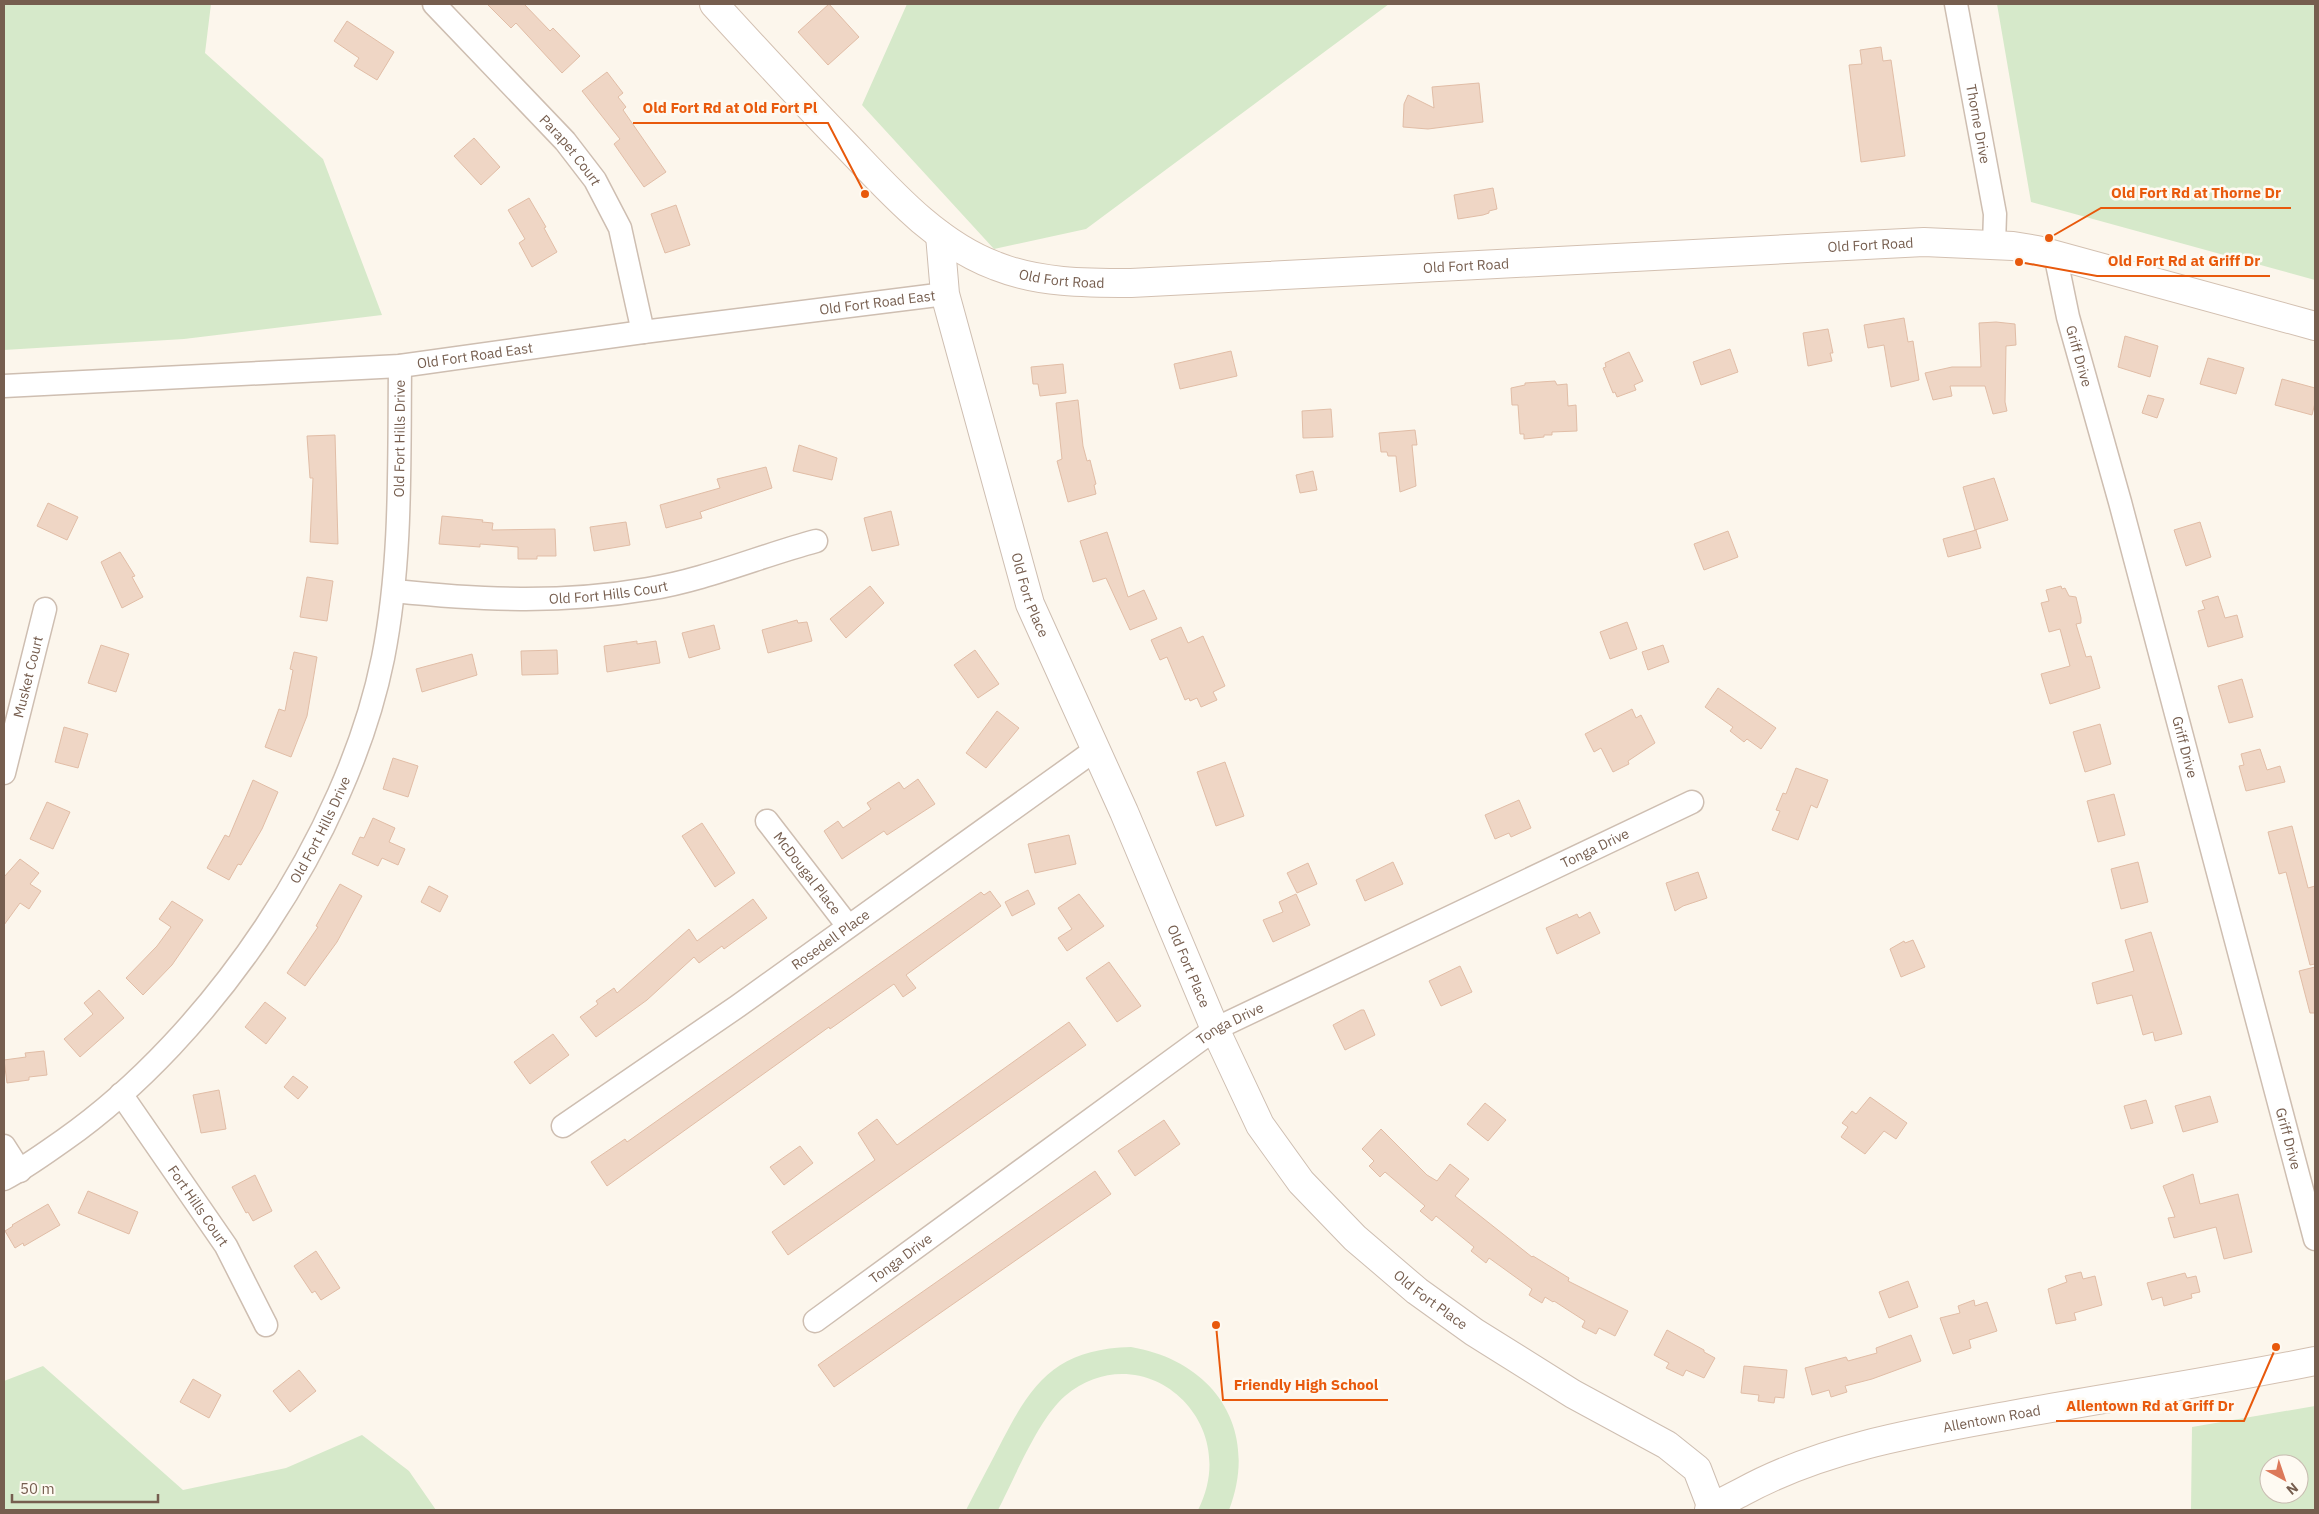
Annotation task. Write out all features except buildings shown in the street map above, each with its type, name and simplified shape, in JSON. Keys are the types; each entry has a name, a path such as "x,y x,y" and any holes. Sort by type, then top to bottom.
{"main road":[{"name":"Old Fort Road","path":"714,4 773,69 886,185 940,235 993,266 1011,272 1052,280 1131,283 1514,265 1776,248 1924,242 2013,246 2055,254 2315,326"},
{"name":"Old Fort Place","path":"940,235 945,294 1030,604 1124,812 1215,1029 1260,1125 1301,1182 1355,1238 1417,1291 1474,1332 1573,1394 1667,1445 1697,1470 1712,1509"},
{"name":"Allentown Road","path":"1712,1509 1786,1471 1826,1456 1864,1445 1966,1423 2315,1361"}],"street":[{"name":"Parapet Court","path":"434,4 565,141 595,180 620,228 643,332"},
{"name":"Thorne Drive","path":"1956,4 1995,214 1994,245"},
{"name":"Griff Drive","path":"2055,254 2068,317 2123,511 2315,1239"},
{"name":"Old Fort Road East","path":"4,386 400,366 643,332 945,294"},
{"name":"Old Fort Hills Drive","path":"12,1175 95,1118 164,1054 203,1013 261,931 310,851 354,758 368,717 383,658 394,591 399,480 400,366"},
{"name":"Old Fort Hills Court","path":"394,591 472,598 571,600 649,589 816,541"},
{"name":"Musket Court","path":"4,774 45,609"},
{"name":"Rosedell Place","path":"563,1126 738,1006 1095,750"},
{"name":"Tonga Drive","path":"815,1321 1215,1029 1692,802"},
{"name":"McDougal Place","path":"767,821 848,926"},
{"name":"Fort Hills Court","path":"121,1094 226,1246 266,1325"},
{"path":"4,1146 12,1175"}],"green space":[{"path":"4,4 211,4 205,53 323,159 382,315 184,339 4,350"},
{"path":"907,4 1389,4 1086,229 994,249 862,105"},
{"path":"1997,4 2315,4 2315,280 2031,202"},
{"path":"1131,1347 1160,1355 1186,1367 1207,1383 1223,1403 1234,1427 1238,1452 1237,1480 1229,1510 1198,1510 1209,1477 1207,1445 1196,1418 1178,1395 1153,1380 1125,1374 1095,1379 1065,1396 1055,1406 1037,1434 998,1510 966,1510 1014,1418 1038,1384 1067,1361 1106,1349"},
{"path":"43,1366 183,1490 286,1468 362,1435 409,1471 436,1510 4,1510 4,1381"},
{"path":"2315,1406 2315,1510 2191,1510 2192,1427"}],"place":[{"name":"Old Fort Rd at Old Fort Pl","path":"865,194"},
{"name":"Old Fort Rd at Thorne Dr","path":"2049,238"},
{"name":"Old Fort Rd at Griff Dr","path":"2019,262"},
{"name":"Friendly High School","path":"1216,1325"},
{"name":"Allentown Rd at Griff Dr","path":"2276,1347"}]}
